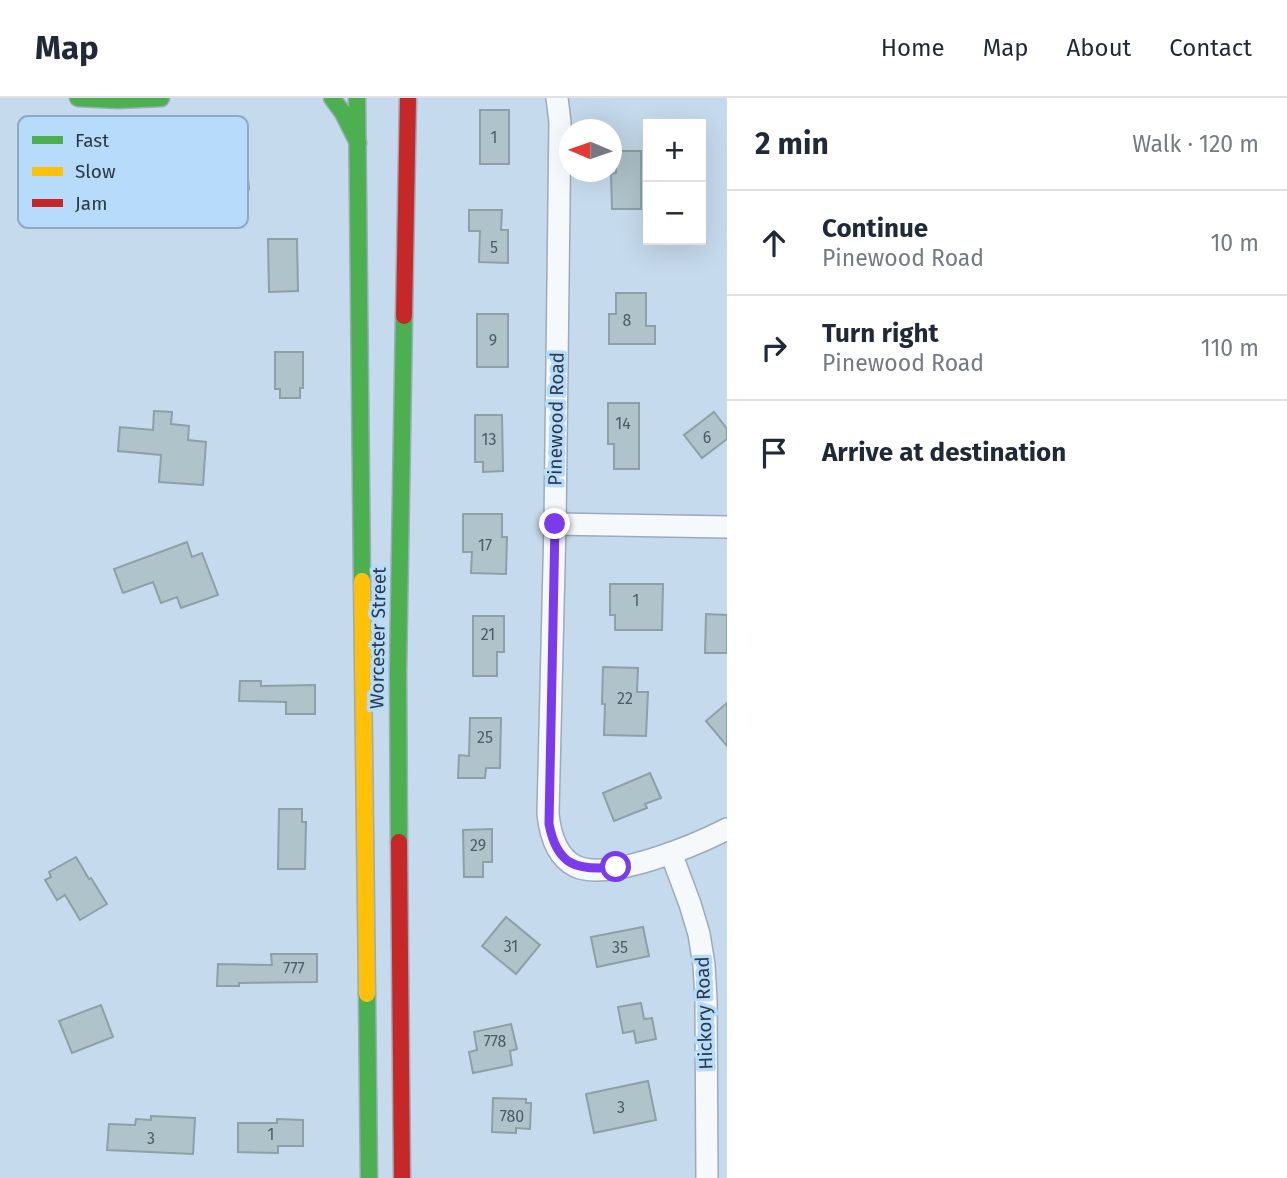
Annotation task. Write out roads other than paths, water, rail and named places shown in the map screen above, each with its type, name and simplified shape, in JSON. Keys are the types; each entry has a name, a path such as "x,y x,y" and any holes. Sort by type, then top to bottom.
{"main road":[{"path":"78,98 161,98"},
{"path":"332,98 344,113 358,145"},
{"name":"Worcester Street","path":"357,98 369,1178"},
{"path":"391,98 401,129 407,169"},
{"name":"Worcester Street","path":"402,1178 398,671 408,98"}],"street":[{"name":"Pinewood Road","path":"557,98 560,122 548,814 551,832 557,848 575,866 598,869 628,866 671,853 727,829"},
{"path":"555,524 727,527"},
{"name":"Hickory Road","path":"671,853 690,904 702,949 717,1118 707,1178"}]}
